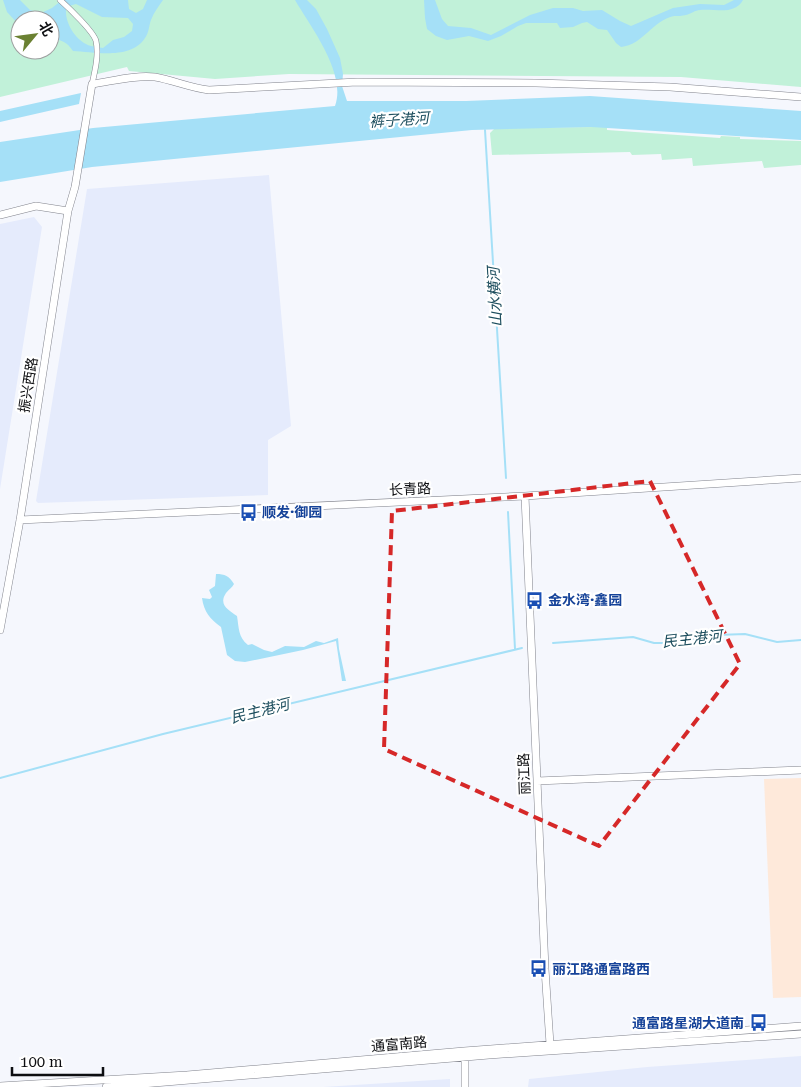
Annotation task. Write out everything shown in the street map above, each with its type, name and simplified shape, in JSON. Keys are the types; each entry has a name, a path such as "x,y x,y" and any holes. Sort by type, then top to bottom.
{"street":[{"path":"60,0 96,40 96,65 92,84 133,77 153,77 196,89 209,90 335,82 536,83 670,87 801,97"},
{"name":"振兴西路","path":"0,630 20,520 68,211 75,187 92,84"},
{"path":"0,214 36,206 68,211"},
{"name":"长青路","path":"20,520 525,496 801,478"},
{"name":"丽江路","path":"525,496 550,1047"},
{"path":"537,781 801,770"},
{"name":"通富南路","path":"106,1087 801,1026"},
{"name":"通富南路","path":"550,1047 801,1034"},
{"path":"464,1087 465,1054"},
{"name":"通富南路","path":"0,1086 187,1081"}],"highlighted area":[{"path":"650,481 740,664 599,846 384,749 392,511"}],"shaded area":[{"path":"269,175 291,426 268,440 268,495 38,503 36,501 87,189"},
{"path":"34,217 42,227 0,489 0,224"},
{"path":"801,778 801,997 773,998 764,779"},
{"path":"801,1056 801,1087 528,1087 529,1079 647,1067"},
{"path":"450,1079 450,1087 323,1087"}],"green space":[{"path":"0,0 801,0 801,87 681,77 289,74 215,79 129,71 127,67 0,97"},
{"path":"607,127 607,130 720,138 721,136 740,137 740,139 801,141 801,165 764,168 762,161 693,166 692,158 662,160 661,154 632,155 630,152 492,155 490,133 495,128"}],"water":[{"path":"3,0 20,0 30,10 10,10 10,15"},
{"path":"62,0 128,0 129,9 136,13 143,9 147,0 163,0 152,17 146,36 139,45 131,49 112,53 73,51 60,41 60,10 48,10","holes":["76,4 102,17 128,18 133,24 132,31 124,37 113,40 103,48 86,44 77,37 70,26 66,10 69,6"]},
{"name":"裤子港河","path":"295,0 307,0 316,9 327,29 340,58 343,74 342,86 347,101 466,101 590,96 801,111 801,140 591,127 472,130 92,167 0,182 0,142 93,128 335,106 337,93 336,79 332,65"},
{"path":"424,0 435,0 442,19 448,26 471,28 491,35 530,15 553,8 573,8 583,11 602,10 631,26 673,8 700,4 724,5 734,0 743,0 735,8 729,10 698,10 686,15 667,18 636,42 621,47 607,30 598,29 587,22 573,27 560,28 557,23 526,23 488,41 469,36 447,40 436,36 427,29"},
{"path":"81,93 79,104 0,122 0,111"},
{"path":"216,574 226,576 234,584 226,593 223,601 225,607 237,616 241,635 248,645 252,644 272,652 285,646 304,647 316,641 324,643 338,638 346,681 342,681 336,641 245,662 235,661 227,655 221,627 208,615 202,598 210,599 212,597 209,590 215,586"}],"waterway":[{"name":"山水横河","path":"485,130 506,478"},
{"name":"山水横河","path":"508,512 515,649"},
{"name":"民主港河","path":"553,643 633,637 654,643 675,643 717,635 745,634 777,642 801,640"},
{"name":"民主港河","path":"0,778 163,734 522,648"}],"place":[{"name":"顺发·御园","path":"248,512"},
{"name":"金水湾·鑫园","path":"534,600"},
{"name":"丽江路通富路西","path":"538,969"},
{"name":"通富路星湖大道南","path":"758,1023"}]}
